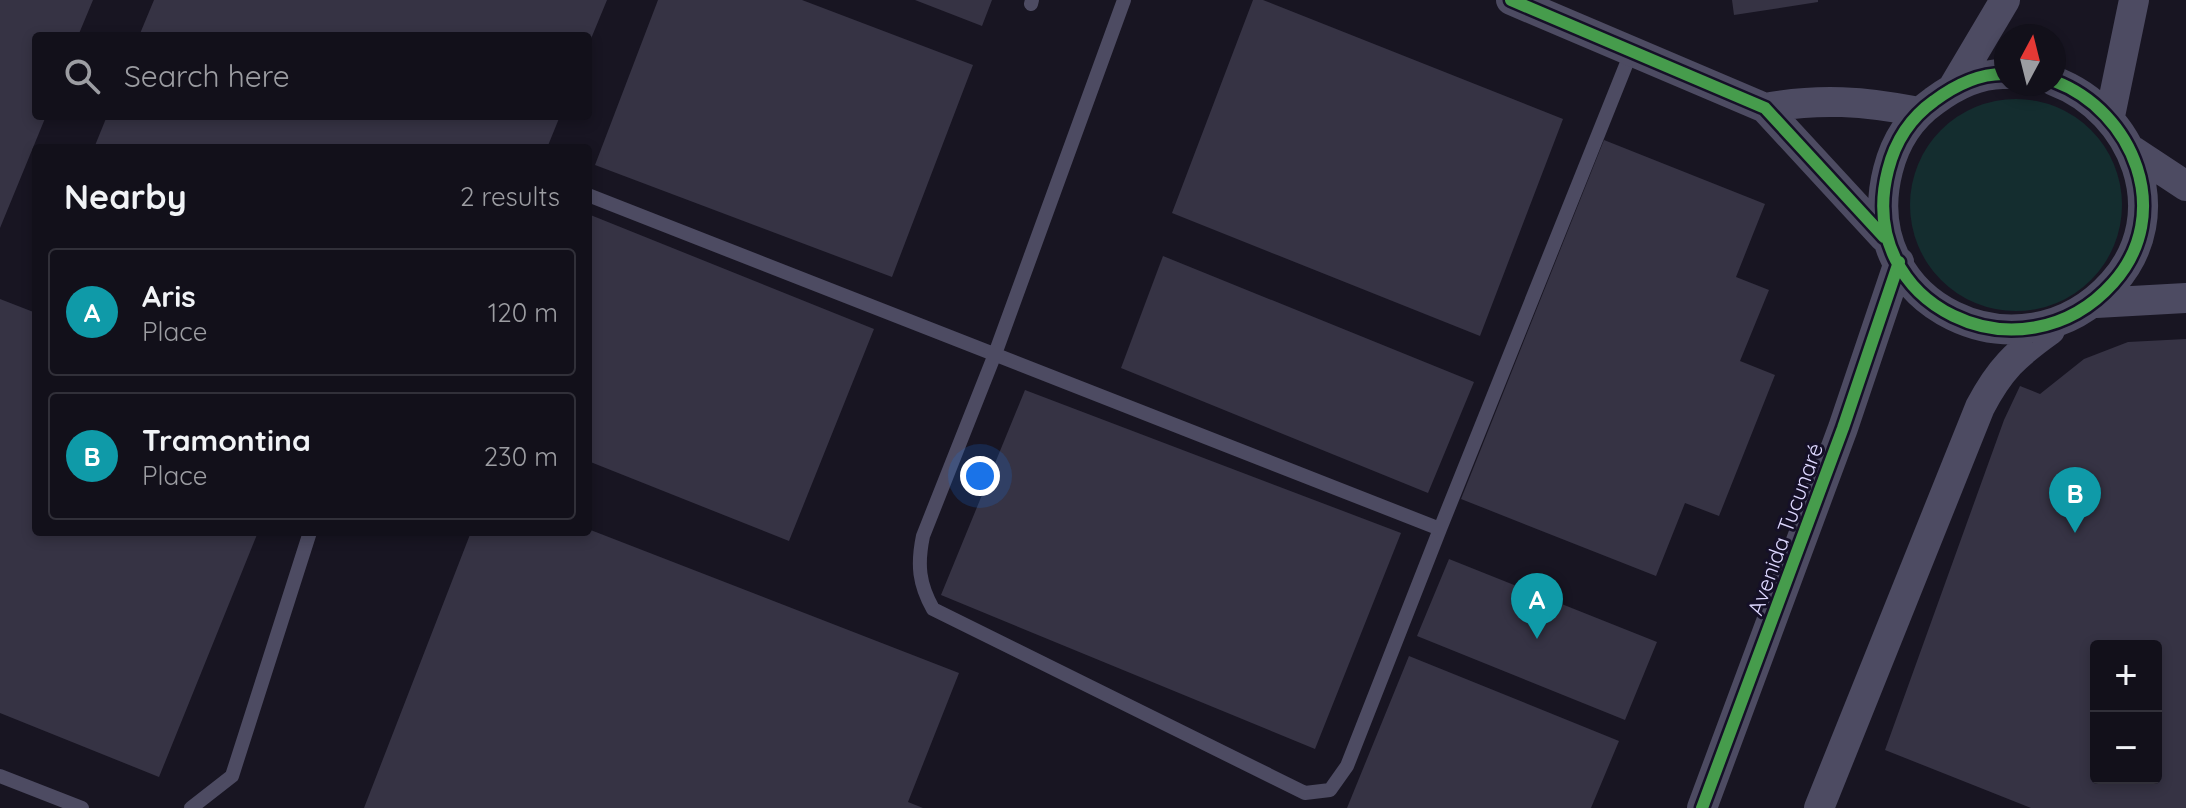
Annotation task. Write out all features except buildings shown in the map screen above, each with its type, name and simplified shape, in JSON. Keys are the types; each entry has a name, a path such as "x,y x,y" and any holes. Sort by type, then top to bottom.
{"street":[{"path":"1511,0 1765,108 1892,249 1905,275 1935,306 1974,326 2018,332 2059,324"},
{"path":"1954,86 2005,0"},
{"path":"2110,116 2134,0"},
{"path":"1954,86 1994,77"},
{"name":"Avenida Tucunaré","path":"1702,808 1843,428 1892,249 1883,191 1894,148 1919,112 1954,86"},
{"path":"1819,808 1980,407 1995,377 2012,357 2096,303 2123,272 2139,233 2143,192 2133,151 2110,116 2078,90 2066,86"},
{"path":"1765,108 1809,100 1838,100 1919,112"},
{"path":"2133,151 2186,186"},
{"path":"2096,303 2186,298"}],"lane":[{"path":"1124,0 995,354 923,536 918,563 922,589 933,609 1305,793 1330,790 1347,766 1632,49"},
{"path":"592,197 1440,529"},
{"path":"191,808 232,776 309,536"},
{"path":"0,776 82,808"}],"green space":[{"path":"2016,99 2057,107 2091,130 2114,164 2122,205 2114,246 2091,280 2057,303 2016,311 1975,303 1941,280 1918,246 1910,205 1918,164 1941,130 1975,107"}],"cycle path":[{"path":"1511,0 1765,108 1884,237"},
{"path":"1994,75 1959,86 1934,101 1911,123 1899,140 1888,170 1884,218 1896,259 1920,292 1953,316 1993,328 2035,328 2076,313 2113,283 2132,256 2141,227 2143,197 2137,167 2124,140 2106,116 2082,95 2066,87"},
{"path":"1702,808 1843,428 1899,262"}],"place":[{"name":"Tramontina","path":"2075,533"},
{"name":"Aris","path":"1537,639"}]}
